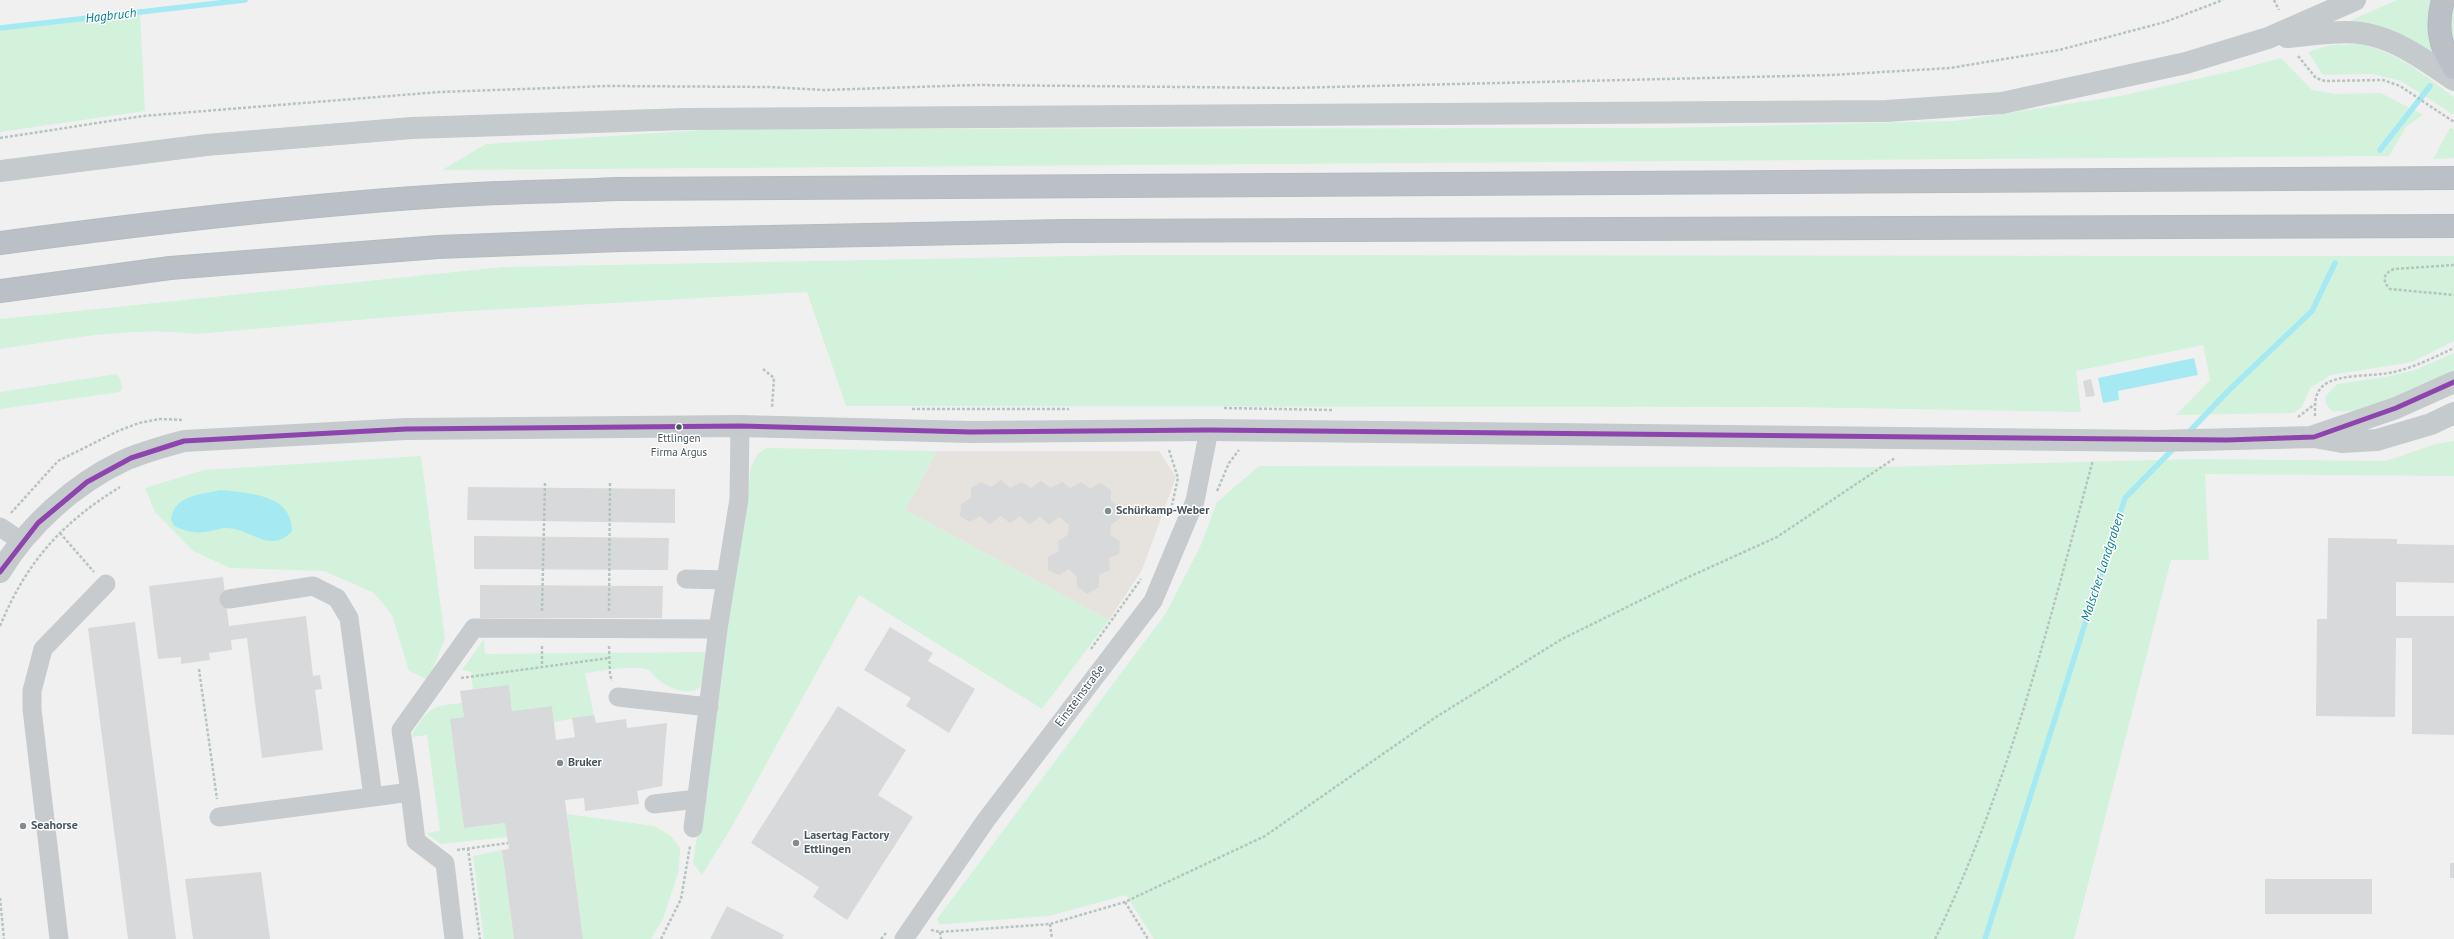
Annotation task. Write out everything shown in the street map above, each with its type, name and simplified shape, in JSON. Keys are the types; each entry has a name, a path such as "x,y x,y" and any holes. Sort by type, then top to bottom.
{"highway":[{"path":"2443,0 2438,28 2441,43 2454,68"},
{"path":"0,243 159,222 311,206 429,196 618,189 2454,178"},
{"path":"0,291 170,268 438,247 621,240 1072,231 2454,226"}],"main road":[{"path":"0,171 206,145 396,130 686,119 1886,111 2002,103 2186,63 2268,38 2354,0"},
{"path":"2268,38 2334,33 2361,33 2389,41 2412,53 2454,80"},
{"path":"2314,436 2396,408 2454,382"},
{"path":"0,572 21,541 45,516 92,479 122,461 152,450 184,441 406,429 740,426 971,432 1209,430 1900,436 2157,441 2314,436 2342,442 2377,440 2431,424 2454,413"}],"street":[{"path":"693,828 698,799 718,629 739,499 740,426"},
{"name":"Einsteinstraße","path":"904,939 995,808 1153,601 1195,501 1209,430"},
{"path":"0,527 21,541"},
{"path":"686,579 726,580"},
{"path":"59,939 32,709 32,691 43,649 106,584"},
{"path":"229,599 313,586 337,598 349,618 373,797"},
{"path":"454,939 445,863 416,841 401,730 474,628 718,629"},
{"path":"618,697 709,706"},
{"path":"219,817 410,792"},
{"path":"654,804 698,799"}],"path":[{"path":"0,138 151,116 439,92 607,86 769,87 824,90 976,85 1289,88 1656,80 1927,69 1994,62 2059,50 2165,22 2223,0"},
{"path":"2274,0 2278,10"},
{"path":"2296,53 2316,78 2324,81 2383,80 2400,86 2443,117 2454,122"},
{"path":"2454,265 2394,269 2387,272 2384,278 2385,284 2390,289 2454,295"},
{"path":"2315,404 2317,392 2325,384 2340,379 2392,373 2416,365 2454,348"},
{"path":"764,369 774,378 775,392 771,392 772,409"},
{"path":"917,920 926,928 940,932 1050,924 1125,902 1265,836 1436,717 1562,639 1682,580 1777,537 1900,454 1900,436"},
{"path":"1935,939 1959,890 2030,696 2094,456 2092,439"},
{"path":"1168,448 1178,478 1170,511"},
{"path":"542,667 545,481"},
{"path":"610,482 609,658 610,675 618,697"},
{"path":"0,626 10,602 29,567 60,533 95,502 122,486"},
{"path":"60,533 106,584"},
{"path":"1089,651 1145,573"},
{"path":"442,673 452,680 609,658"},
{"path":"199,669 219,817"},
{"path":"661,939 680,899 693,828"},
{"path":"432,853 508,843"},
{"path":"468,848 480,939"},
{"path":"0,898 4,939"},
{"path":"1125,902 1148,939"},
{"path":"1050,924 1052,939"},
{"path":"882,939 890,926"},
{"path":"940,932 941,939"}],"shaded area":[{"path":"937,451 1159,451 1176,477 1142,570 1109,620 905,510"}],"green space":[{"path":"2397,0 2435,0 2441,63 2347,22"},
{"path":"2452,0 2454,0 2454,54 2447,46"},
{"path":"140,11 145,111 0,132 0,27"},
{"path":"2360,44 2398,58 2454,97 2454,115 2401,81 2372,74 2323,75 2308,52 2330,45"},
{"path":"2281,58 2312,90 2335,94 2381,93 2423,115 2406,127 2389,156 442,170 486,144 720,129 1663,128 1955,121 2120,96 2237,70"},
{"path":"2450,128 2454,129 2454,158 2433,159"},
{"path":"1128,255 2454,256 2454,341 2412,362 2331,375 2310,388 2302,407 2294,413 2176,415 2210,380 2203,345 2076,371 2081,412 1791,407 846,406 807,292 451,312 195,334 171,332 122,333 73,338 0,349 0,319 503,267"},
{"path":"2454,353 2454,371 2395,399 2363,409 2347,411 2332,411 2326,404 2325,397 2337,384 2385,377 2415,370"},
{"path":"116,374 120,378 122,388 120,392 0,409 0,392"},
{"path":"2454,441 2454,476 2205,474 2209,560 2171,560 2074,939 1154,939 1126,895 1049,916 944,924 939,924 937,919 1166,613 1200,547 1217,502 1259,466 1880,467 2197,459 2386,461 2436,444"},
{"path":"766,448 937,451 905,510 1109,620 1042,709 859,595 730,830 702,875 693,863 751,467 757,455"},
{"path":"421,456 445,639 428,680 409,671 392,615 374,593 324,571 230,568 193,551 155,512 145,488 204,470"},
{"path":"484,639 485,654 707,652 706,677 703,684 698,688 692,691 686,691 665,685 646,669 624,668 585,673 594,715 554,722 552,706 512,711 509,685 473,690 471,672 462,670"},
{"path":"462,703 464,717 451,719 464,828 505,823 507,837 441,844 426,833 440,831 427,735 412,737 419,723 428,712 437,707"},
{"path":"567,814 654,826 670,835 680,848 679,870 663,919 651,939 583,939"},
{"path":"502,850 514,939 484,939 473,856"}],"water":[{"path":"2194,358 2198,375 2118,391 2119,400 2103,403 2098,378"},
{"path":"220,490 243,492 267,498 277,503 285,509 290,519 292,531 284,538 276,541 268,541 235,529 224,528 206,532 196,532 183,530 174,526 171,519 173,511 177,505 189,497"}],"building":[{"path":"2091,379 2095,396 2086,397 2083,381"},
{"path":"1001,480 1010,488 1021,482 1031,488 1041,481 1051,488 1062,482 1070,488 1081,482 1090,489 1100,483 1111,490 1111,501 1121,508 1120,518 1111,525 1110,535 1120,541 1119,554 1109,558 1110,570 1099,575 1099,587 1087,594 1077,587 1077,577 1069,569 1059,575 1048,570 1048,557 1059,551 1058,541 1068,535 1069,525 1060,517 1049,524 1040,517 1029,524 1020,516 1010,523 1001,516 990,524 980,516 970,522 960,516 961,504 971,498 971,488 981,482 991,487"},
{"path":"468,487 675,489 675,523 467,520"},
{"path":"474,536 669,538 668,570 474,569"},
{"path":"2328,538 2397,539 2397,544 2454,545 2454,583 2396,582 2396,616 2454,616 2454,735 2412,734 2412,638 2396,638 2395,717 2316,716 2317,619 2327,619"},
{"path":"223,577 229,626 306,616 313,676 320,675 322,689 315,690 323,750 262,758 247,638 231,640 232,650 209,653 210,660 181,664 181,657 158,659 149,586"},
{"path":"480,585 663,586 662,618 480,618"},
{"path":"135,622 176,939 128,939 88,628"},
{"path":"890,627 933,653 928,661 975,689 949,733 906,706 911,698 864,670"},
{"name":"Bruker","path":"509,685 512,711 552,706 556,740 575,737 572,718 594,715 596,723 626,719 627,728 667,723 662,786 637,791 639,804 585,811 584,798 565,800 583,939 514,939 502,850 509,849 505,823 464,828 450,719 464,717 460,691"},
{"path":"838,706 906,750 878,795 913,817 847,920 813,897 819,887 751,843"},
{"path":"2450,863 2454,863 2454,878 2450,878"},
{"path":"261,872 270,939 193,939 185,879"},
{"path":"2265,879 2372,879 2372,914 2265,914"},
{"path":"727,906 784,935 782,939 710,939"}],"waterway":[{"name":"Hagbruch","path":"0,28 245,0"},
{"name":"Malscher Landgraben","path":"2380,150 2430,86"},
{"name":"Malscher Landgraben","path":"2188,433 2228,391 2312,311 2335,263"},
{"name":"Malscher Landgraben","path":"1985,939 2125,498 2175,447"}],"transit line":[{"path":"0,572 38,523 87,482 131,458 184,441 406,429 740,426 971,432 1209,430 2227,440 2314,437 2396,408 2454,382"}],"place":[{"name":"Ettlingen Firma Argus","path":"679,427"},
{"name":"Schürkamp-Weber","path":"1108,511"},
{"name":"Bruker","path":"560,763"},
{"name":"Seahorse","path":"23,826"},
{"name":"Lasertag Factory Ettlingen","path":"796,843"}]}
